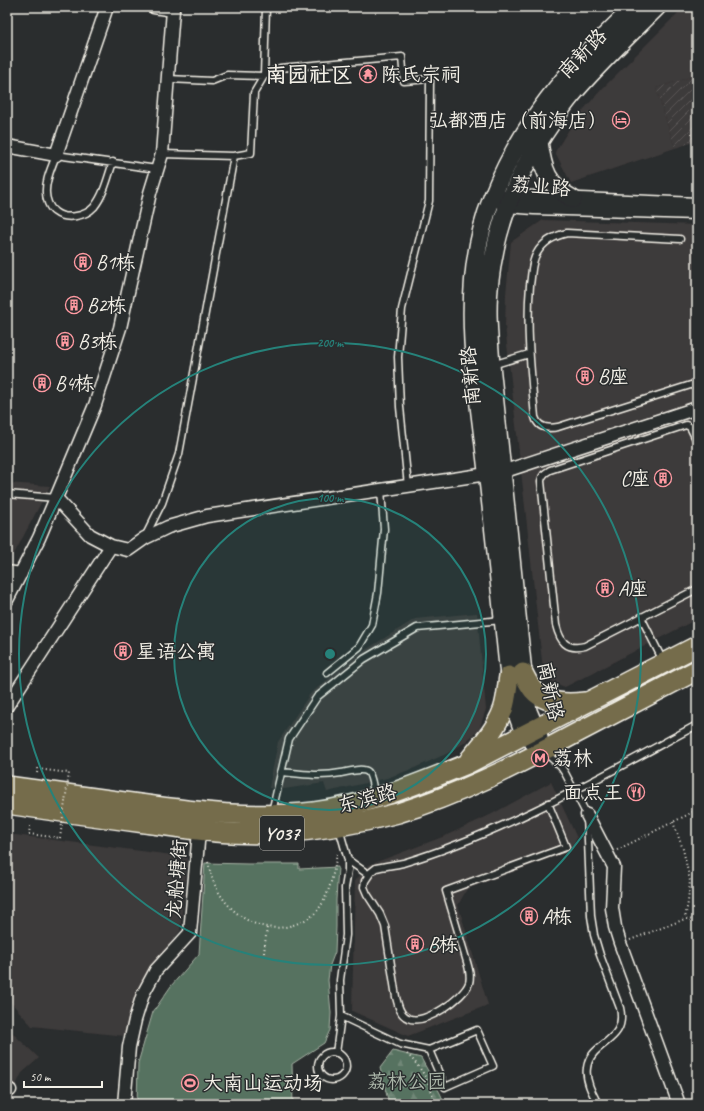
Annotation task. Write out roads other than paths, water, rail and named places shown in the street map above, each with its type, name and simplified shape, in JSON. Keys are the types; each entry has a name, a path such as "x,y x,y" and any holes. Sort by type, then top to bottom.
{"main road":[{"name":"南新路","path":"544,750 531,731 528,711 516,675 503,620 494,473 491,365 488,322 489,282 497,240 509,201 526,166 539,142 569,98 581,72 634,7"},
{"name":"南新路","path":"516,675 494,473 475,362 472,307 474,272 479,239 492,199 505,169 519,143 554,92 581,72 657,7"},
{"path":"539,142 541,159 549,178 555,187 563,194 573,199"},
{"name":"东滨路","path":"7,786 196,812 238,815 271,815 315,812 375,798 467,764 697,646"},
{"name":"东滨路","path":"7,804 199,831 235,834 274,834 317,830 357,823 397,813 478,783 697,670"},
{"path":"467,764 497,722 516,675 538,695 548,700 575,703 588,702"}],"street":[{"path":"7,146 56,154 107,7"},
{"path":"7,600 21,574 56,498 95,405 120,328 150,193 162,154 173,10 154,7"},
{"name":"荔业路","path":"492,199 509,201 573,199 697,204"},
{"name":"荔业路","path":"509,201 534,208 697,213"},
{"path":"56,498 90,535 111,546 128,550 145,538 168,527 207,516 494,473 697,408"},
{"path":"7,706 111,546"},
{"path":"7,572 21,574"},
{"path":"587,815 614,867 612,908 615,927 679,1104"},
{"name":"龙船塘街","path":"124,1104 130,1047 135,1020 143,994 156,970 190,933 199,831"}],"lane":[{"path":"162,154 234,156 251,153 254,93 264,76 266,7"},
{"path":"168,79 212,81 227,75 264,76 280,68 402,57 404,81 430,79 429,201 402,309 398,357 400,407 408,486"},
{"path":"113,162 100,200 93,209 82,215 72,217 54,212 48,203 46,182 56,154 113,162 158,169"},
{"path":"145,538 162,503 180,454 234,156"},
{"path":"680,239 567,233 558,235 548,240 537,253 533,262 528,315 529,354 536,420 541,426 558,428 697,383"},
{"path":"491,365 529,354"},
{"path":"697,440 690,427 686,425 550,470 545,473 541,481 556,625 562,640 568,646 585,646 697,589"},
{"path":"327,673 359,647 372,625 378,593 384,529 381,490"},
{"path":"7,494 56,498"},
{"path":"641,617 664,663"},
{"path":"271,815 289,739 317,697 364,659 417,628 503,620"},
{"path":"548,803 566,847 446,891 468,962 470,982 466,991 438,1012 423,1018 412,1020 406,1018 399,1008 396,997 385,926 380,914 364,887 365,881 373,870 435,852 486,832 574,790 697,725"},
{"path":"544,750 561,767 587,815 591,916 594,935 622,1016 621,1023 617,1031 595,1051 589,1060 587,1078 591,1091 598,1104"},
{"path":"281,772 312,776 362,770 367,771 370,775 375,798"},
{"path":"336,1053 341,1016 340,980 346,935 345,888 348,870 348,860 339,826"},
{"path":"348,860 368,876"},
{"path":"341,1016 400,1044 430,1050 478,1030 493,1066 445,1087 430,1050"},
{"path":"336,1053 346,1062 345,1071 340,1078 326,1080 322,1077 318,1069 320,1060 322,1056 326,1054 336,1053"}],"place":[{"name":"陈氏宗祠","path":"368,74"},
{"name":"弘都酒店（前海店）","path":"621,120"},
{"name":"B1栋","path":"83,262"},
{"name":"B2栋","path":"74,305"},
{"name":"B3栋","path":"65,341"},
{"name":"B座","path":"585,376"},
{"name":"B4栋","path":"42,383"},
{"name":"C座","path":"663,478"},
{"name":"A座","path":"605,588"},
{"name":"星语公寓","path":"123,651"},
{"name":"荔林","path":"540,758"},
{"name":"面点王","path":"636,792"},
{"name":"A栋","path":"529,916"},
{"name":"B栋","path":"415,944"},
{"name":"大南山运动场","path":"190,1083"}],"district":[{"name":"南园社区","path":"309,74"}],"park label":[{"name":"荔林公园","path":"407,1081"}]}
